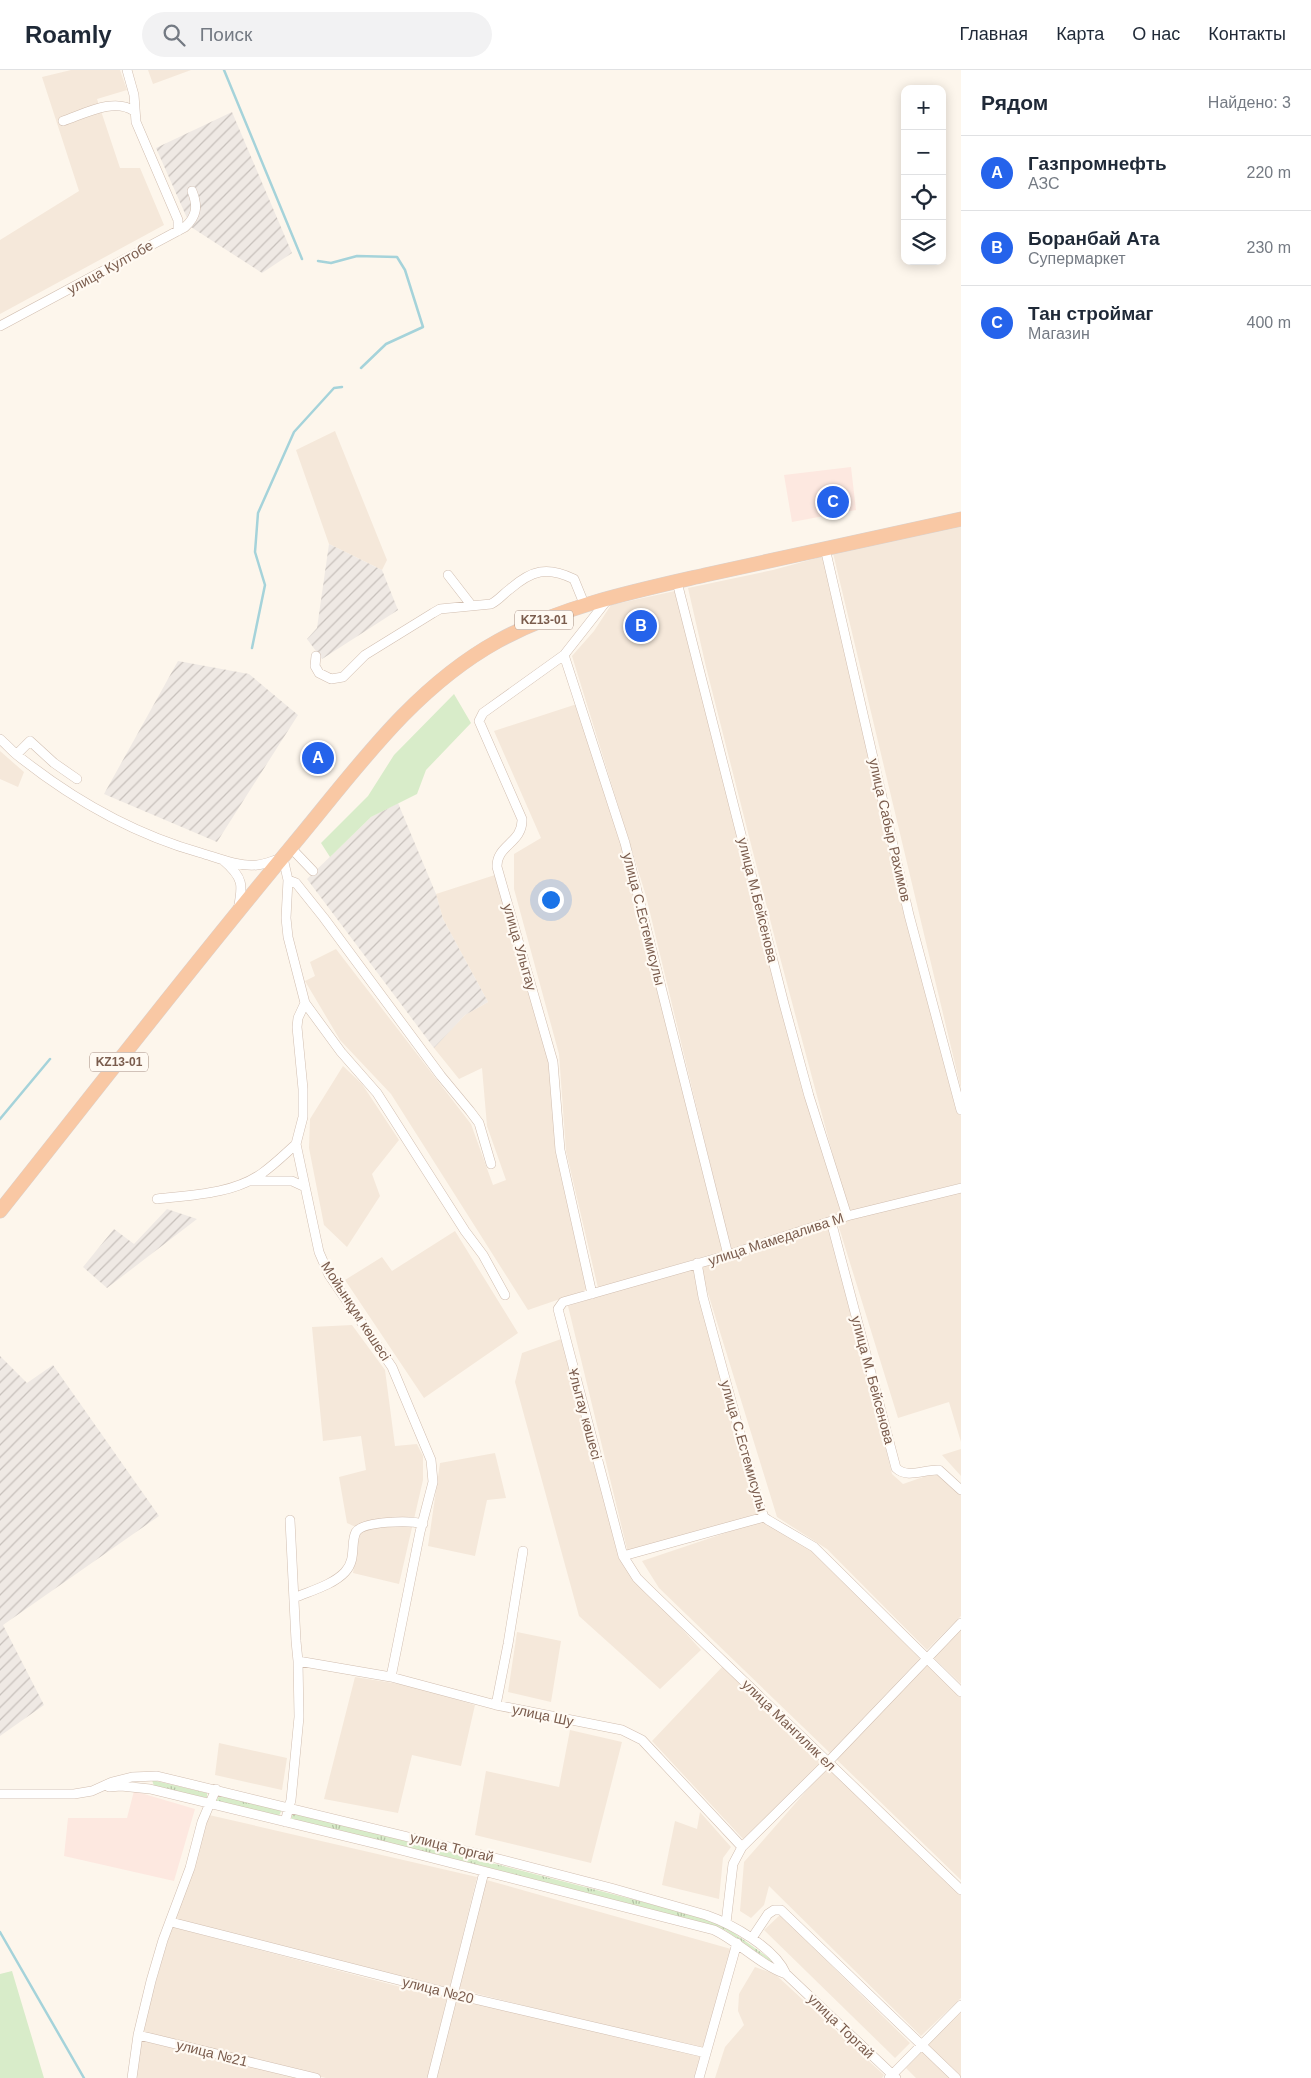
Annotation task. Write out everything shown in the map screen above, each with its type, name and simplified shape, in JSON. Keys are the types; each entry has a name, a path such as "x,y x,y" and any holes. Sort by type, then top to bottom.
{"highway":[{"name":"KZ13-01","path":"0,1211 237,913 391,727 431,688 459,666 501,640 550,618 608,599 825,548 961,521"}],"street":[{"path":"127,70 134,95 134,112 141,136 178,220 178,231"},
{"path":"63,121 110,106 120,105 134,112"},
{"name":"улица Култобе","path":"0,326 178,231 191,221 196,214 197,208 192,191"},
{"name":"улица Сабыр Рахимов","path":"825,548 909,915 961,1110"},
{"path":"316,656 315,666 319,673 331,679 339,679 347,674 364,655 433,613 440,610 492,604 498,601 516,583 537,572 567,572 574,579 585,606"},
{"path":"448,575 466,594 472,606"},
{"name":"улица М.Бейсенова","path":"676,582 784,1004 809,1096 847,1216"},
{"path":"564,656 608,599"},
{"name":"улица С.Естемисулы","path":"564,656 625,843 728,1255"},
{"name":"улица Улытау","path":"564,656 483,714 479,722 522,819 521,831 501,853 498,858 497,867 553,1062 560,1150 592,1294"},
{"path":"0,739 16,754 110,818 152,837 221,859 250,866 264,864 287,853"},
{"path":"16,754 30,741 54,763 77,779"},
{"path":"287,853 313,871"},
{"path":"287,853 286,918 288,937 305,1002 341,1052 377,1093 465,1232 482,1255 505,1295"},
{"path":"221,859 232,868 241,880 242,889 237,913"},
{"path":"288,880 296,883 324,918 441,1076 479,1123 491,1164"},
{"name":"Мойынқұм көшесі","path":"305,1002 298,1018 297,1027 303,1089 303,1117 296,1144 323,1263 392,1367 431,1460 433,1482 391,1677"},
{"path":"247,1182 261,1174 296,1144"},
{"path":"157,1200 202,1194 247,1182 292,1181 305,1187"},
{"name":"улица Мамедалива М","path":"592,1294 728,1255 847,1216 961,1188"},
{"name":"улица М. Бейсенова","path":"831,1221 896,1468 907,1474 939,1470 961,1490"},
{"name":"улица С.Естемисулы","path":"697,1263 702,1297 764,1517 814,1547 961,1692"},
{"name":"Ұлытау көшесі","path":"592,1294 563,1302 558,1309 558,1314 623,1556"},
{"path":"623,1556 764,1517"},
{"path":"285,1822 292,1800 296,1762 298,1661 290,1520"},
{"path":"294,1598 344,1573 351,1561 354,1537 357,1530 363,1527 392,1522 407,1521 423,1524"},
{"path":"496,1705 523,1551"},
{"name":"улица Мангилик ел","path":"623,1556 637,1578 646,1587 961,1890"},
{"path":"726,1923 733,1864 742,1848 828,1762 961,1623"},
{"name":"улица Шу","path":"298,1661 391,1677 496,1705 622,1730 634,1735 642,1740 742,1848"},
{"name":"улица Торгай","path":"99,1788 119,1780 147,1775 216,1789 603,1885 706,1915 726,1923 752,1938 782,1964 786,1974 892,2077"},
{"name":"улица Торгай","path":"0,1794 61,1796 99,1788 138,1787 714,1930 737,1943 774,1970 786,1974"},
{"path":"132,2078 138,2035 151,1981 190,1868 202,1822 211,1805 216,1789"},
{"path":"432,2078 484,1872"},
{"path":"752,1938 768,1914 774,1910 782,1910 956,2078"},
{"name":"улица №20","path":"171,1922 453,1994 706,2053"},
{"path":"700,2078 737,1943"},
{"path":"892,2077 961,2006"},
{"name":"улица №21","path":"138,2035 316,2078"}],"shaded area":[{"path":"71,70 120,70 127,90 97,99 120,168 140,168 164,225 0,314 0,240 79,191 42,77"},
{"path":"148,70 191,70 153,84"},
{"path":"232,112 292,253 262,273 191,227 156,148"},
{"path":"335,431 387,560 382,570 329,544 296,450"},
{"path":"851,467 856,510 792,522 784,475"},
{"path":"961,524 961,1089 833,553"},
{"path":"329,544 382,570 398,610 322,659 307,639 317,628"},
{"path":"824,556 919,966 961,1116 961,1183 848,1212 774,935 706,667 688,588 773,570"},
{"path":"675,591 844,1214 731,1251 646,896 572,656 594,631 611,605"},
{"path":"178,661 249,674 298,715 217,842 104,794"},
{"path":"580,703 631,865 726,1250 598,1288 566,1151 559,1054 514,889 514,854 541,838 494,731"},
{"path":"0,751 24,772 18,787 0,779"},
{"path":"398,803 436,894 443,919 488,1002 465,1015 434,1048 307,879 371,817"},
{"path":"498,874 555,1075 555,1113 592,1288 528,1310 391,1094 340,1040 305,981 315,976 310,962 336,949 471,1124 493,1185 506,1180 487,1126 482,1068 459,1079 434,1048 465,1015 488,1002 443,919 436,894"},
{"path":"343,1066 362,1084 399,1140 372,1174 380,1196 347,1247 324,1225 309,1148 310,1119"},
{"path":"961,1189 961,1442 949,1402 898,1418 837,1221"},
{"path":"167,1209 197,1219 107,1288 83,1267 114,1229 134,1244"},
{"path":"830,1223 892,1474 903,1484 926,1476 946,1475 961,1490 961,1616 927,1650 827,1549 777,1517 699,1264"},
{"path":"455,1231 518,1333 424,1398 345,1280 382,1257 392,1271"},
{"path":"695,1267 760,1513 628,1553 568,1306"},
{"path":"352,1325 385,1370 395,1446 417,1444 423,1456 423,1480 399,1584 353,1573 360,1529 347,1523 339,1477 366,1470 361,1436 323,1441 312,1327"},
{"path":"564,1338 620,1560 701,1650 660,1689 579,1616 515,1382 522,1353"},
{"path":"0,1356 27,1383 53,1365 159,1516 3,1625 44,1705 0,1736"},
{"path":"961,1449 961,1476 942,1455"},
{"path":"495,1453 506,1498 487,1500 475,1556 428,1546 440,1463"},
{"path":"764,1520 815,1550 922,1656 830,1753 659,1588 642,1561"},
{"path":"961,1625 961,1684 931,1655"},
{"path":"517,1632 561,1641 551,1702 508,1692"},
{"path":"927,1662 961,1694 961,1880 834,1757"},
{"path":"724,1665 824,1760 744,1840 652,1741"},
{"path":"355,1677 412,1686 475,1705 461,1766 412,1755 398,1813 324,1799"},
{"path":"570,1730 622,1742 591,1863 475,1835 486,1771 559,1787"},
{"path":"219,1743 287,1758 282,1790 215,1775"},
{"path":"828,1766 961,1893 961,1998 921,2036 769,1886 764,1905 751,1918 740,1911 744,1862"},
{"path":"134,1791 195,1809 174,1881 64,1856 68,1818 127,1818"},
{"path":"700,1812 731,1847 723,1858 719,1899 662,1885 675,1821 697,1829"},
{"path":"209,1815 477,1877 450,1988 173,1924"},
{"path":"483,1879 731,1949 702,2050 458,1989"},
{"path":"780,1915 910,2043 895,2058 764,1930"},
{"path":"172,1927 420,1992 447,1997 429,2078 326,2078 140,2036"},
{"path":"755,1967 775,1974 884,2075 882,2078 715,2078 725,2047 744,2025 738,2011 739,1994"},
{"path":"455,1999 701,2056 697,2078 434,2078"},
{"path":"961,2011 961,2078 916,2078 906,2068"},
{"path":"139,2040 298,2078 136,2078"}],"green space":[{"path":"454,694 471,723 426,770 417,794 371,817 330,857 321,843 368,796 394,755"},
{"path":"152,1780 207,1793 207,1798 154,1786"},
{"path":"219,1796 282,1809 279,1816 216,1802"},
{"path":"293,1812 705,1918 727,1928 773,1961 774,1964 725,1930 704,1923 291,1820"},
{"path":"12,1971 44,2078 0,2078 0,1974"}],"waterway":[{"path":"224,70 302,259"},
{"path":"318,261 331,263 357,256 397,257 405,270 423,327 386,344 361,368"},
{"path":"252,648 265,585 255,552 258,513 294,432 334,388 342,387"},
{"path":"0,1119 50,1059"},
{"path":"0,1932 84,2078"}],"place":[{"name":"Тан строймаг","path":"833,502"},
{"name":"Боранбай Ата","path":"641,626"},
{"name":"Газпромнефть","path":"318,758"}]}
